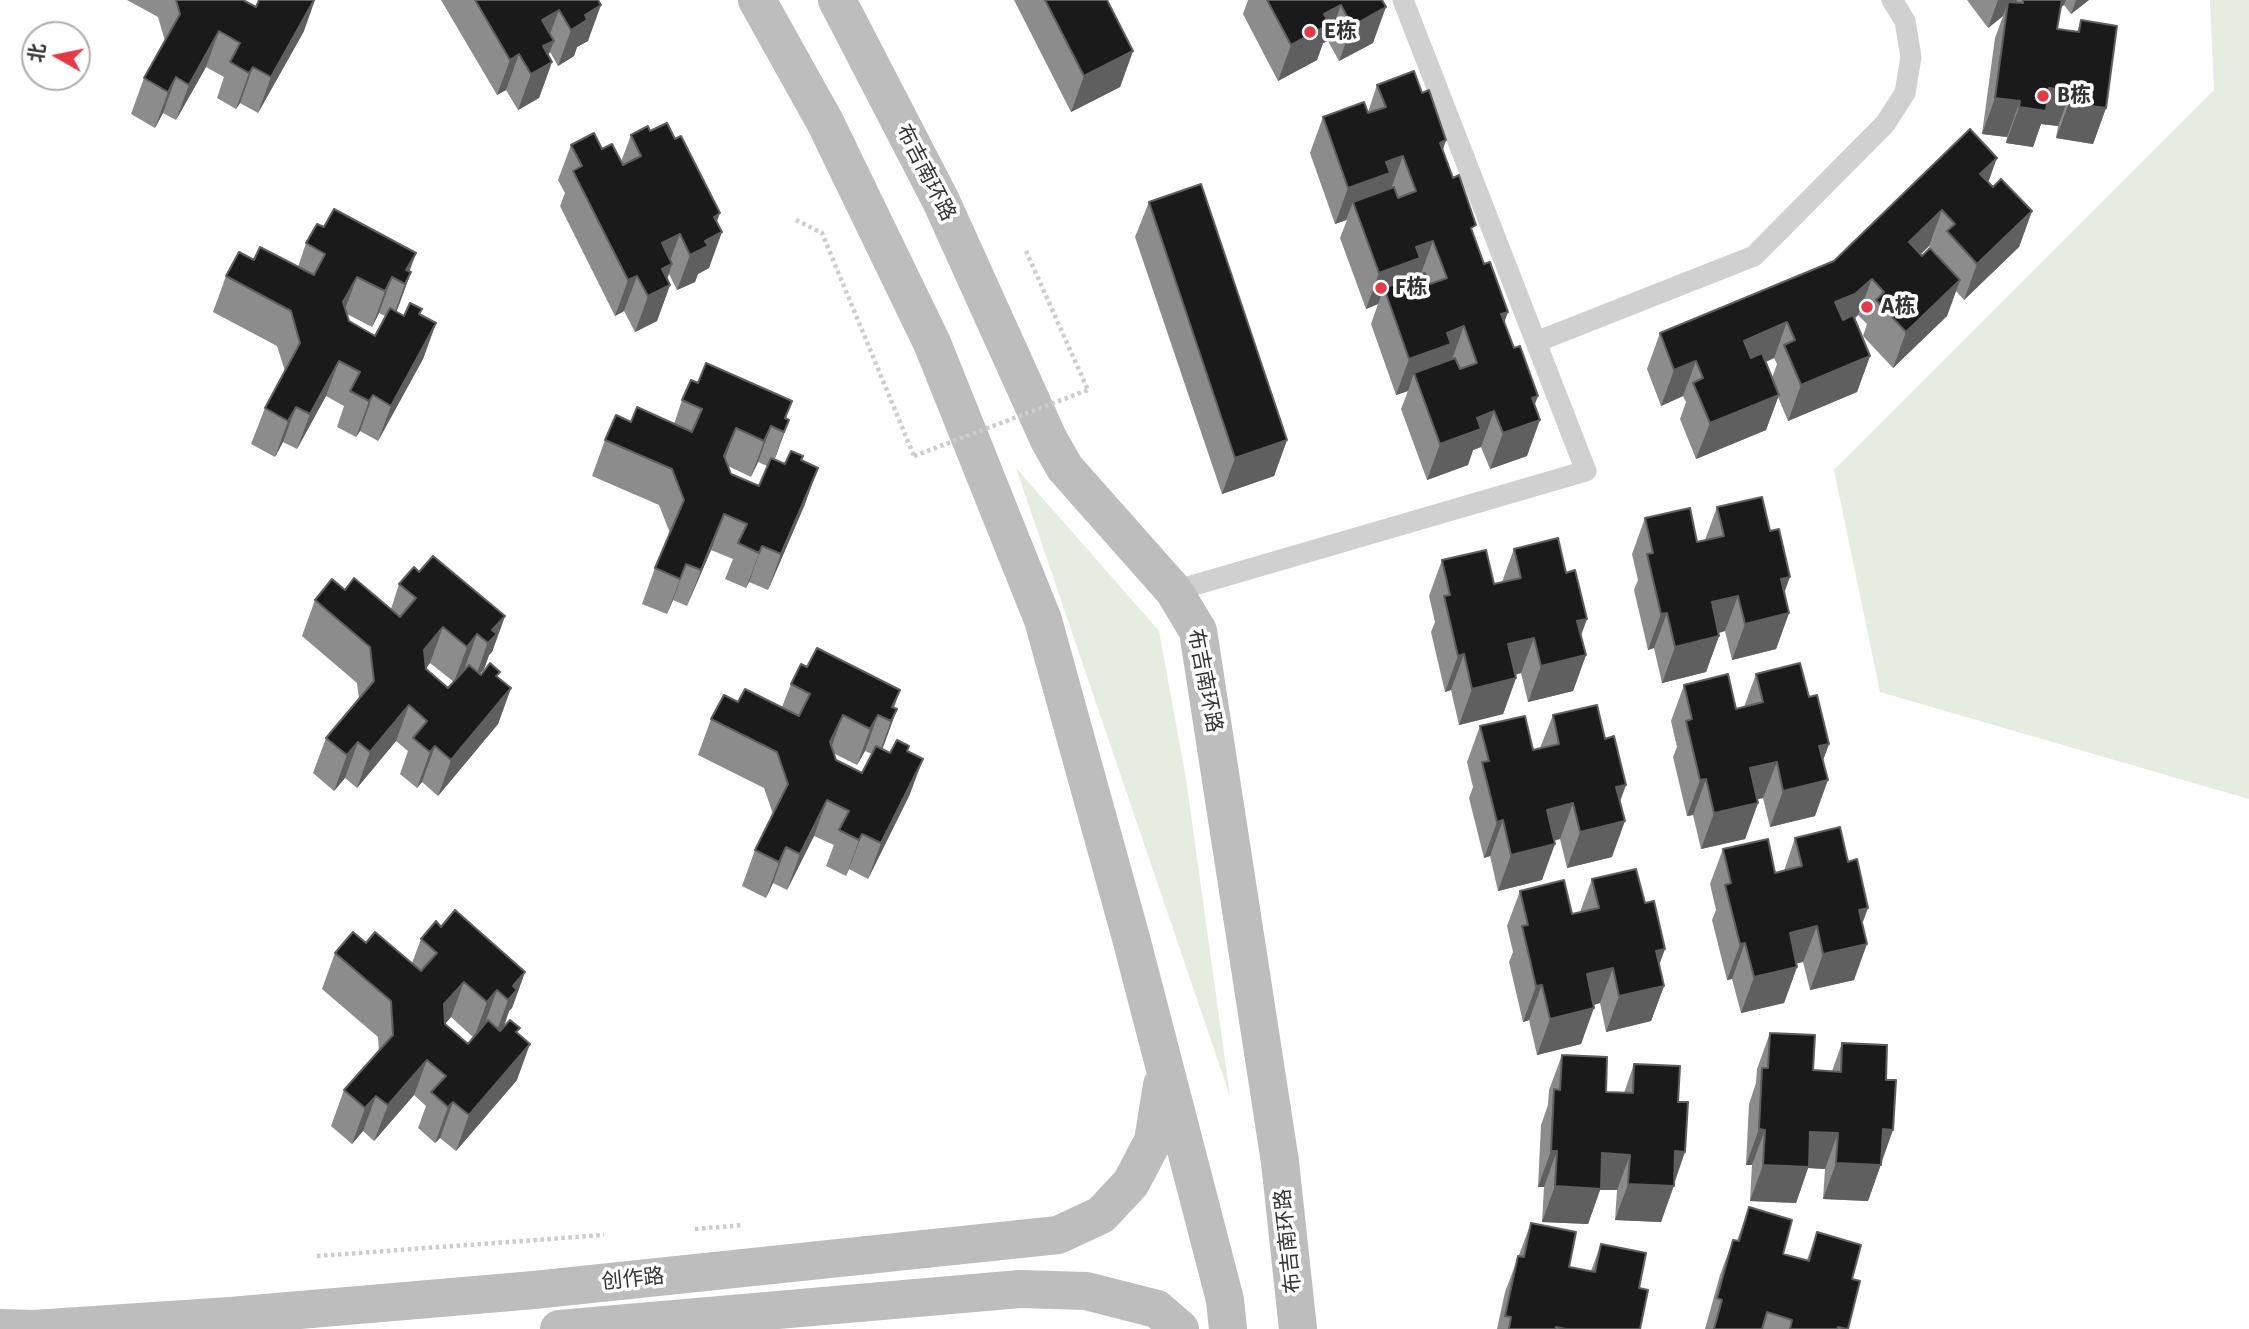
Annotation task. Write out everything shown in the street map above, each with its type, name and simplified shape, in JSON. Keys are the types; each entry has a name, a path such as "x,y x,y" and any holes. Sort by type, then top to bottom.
{"street":[{"path":"757,0 825,122 932,343 1043,620 1111,863 1225,1300 1228,1329"},
{"name":"布吉南环路","path":"838,0 941,201 1049,440 1065,468 1174,591 1198,631 1280,1162 1298,1329"},
{"name":"创作路","path":"0,1328 231,1322 1058,1235 1101,1215 1131,1183 1153,1141 1164,1072"},
{"name":"创作路","path":"559,1329 1020,1289 1086,1291 1157,1309 1180,1329"}],"lane":[{"path":"1174,591 1586,471 1402,0"},
{"path":"1536,342 1754,257 1885,124 1905,93 1911,57 1905,21 1892,0"}],"path":[{"path":"796,220 822,233 914,456 1088,390 1026,251"},
{"path":"317,1256 604,1235"}],"shaded area":[{"path":"2210,0 2249,0 2249,799 1880,692 1834,470 2214,90"},
{"path":"1016,468 1159,631 1186,779 1230,1096"}],"building":[{"path":"176,0 243,0 256,7 259,0 314,0 271,77 253,67 249,73 230,62 240,43 219,31 189,85 176,77 168,92 144,78 180,14"},
{"path":"475,0 598,0 601,5 585,15 587,20 571,30 559,10 542,20 554,41 543,46 552,62 531,74 519,54 510,60"},
{"path":"1045,0 1107,0 1133,51 1084,76"},
{"path":"1267,0 1382,0 1386,7 1352,26 1341,5 1324,14 1330,24 1291,45"},
{"path":"2023,0 2062,0 2057,29 2079,32 2081,20 2117,26 2106,108 2069,103 2071,91 2049,88 2046,111 2019,107 2020,101 1995,98 2008,2 2023,3"},
{"path":"1414,71 1422,93 1429,90 1446,140 1440,143 1453,178 1459,175 1476,225 1471,228 1484,264 1490,262 1508,312 1501,314 1514,348 1520,346 1538,396 1532,398 1540,420 1503,433 1494,411 1477,418 1481,429 1440,444 1414,373 1455,358 1460,369 1477,363 1464,326 1447,333 1451,344 1409,359 1384,288 1425,273 1430,284 1447,278 1433,241 1416,247 1420,258 1379,273 1353,202 1394,187 1398,198 1416,191 1403,156 1386,162 1390,173 1348,188 1323,117 1364,102 1368,113 1386,107 1377,85"},
{"path":"667,123 675,139 681,136 720,213 714,217 722,232 705,241 708,246 690,255 680,234 662,243 672,264 662,269 670,285 648,296 637,276 628,280 573,171 582,166 571,145 594,133 602,149 612,144 623,165 641,156 631,135 648,126 650,131"},
{"path":"1970,129 1997,158 1980,174 1993,187 2001,179 2032,211 1977,264 1947,231 1955,224 1942,210 1909,242 1922,256 1930,248 1960,280 1906,332 1876,300 1884,292 1872,279 1855,294 1835,302 1843,320 1853,315 1870,356 1801,385 1784,345 1795,340 1787,322 1744,341 1751,358 1762,353 1779,395 1710,423 1693,383 1703,378 1696,361 1674,370 1660,333 1834,261"},
{"path":"1201,184 1287,440 1235,458 1149,202"},
{"path":"334,209 416,253 406,270 411,272 405,284 392,277 385,291 357,277 343,302 349,321 375,336 390,308 404,316 410,303 422,309 419,314 436,323 391,406 373,395 369,401 350,391 360,372 339,361 310,414 296,407 288,421 265,408 300,343 291,311 226,276 239,252 254,260 260,247 314,275 325,254 306,243 317,224 324,227"},
{"path":"706,363 792,401 785,418 789,420 784,432 771,426 764,441 736,428 724,456 731,474 759,486 771,458 785,464 791,451 803,456 801,460 818,468 781,554 762,546 759,553 738,543 747,524 724,514 701,570 686,564 680,579 655,568 684,500 672,469 605,440 616,415 631,422 637,407 692,432 702,409 682,400 691,380 698,383"},
{"path":"1762,497 1770,531 1779,529 1790,577 1781,579 1789,613 1745,624 1738,596 1712,602 1719,636 1675,647 1667,613 1661,614 1647,554 1653,553 1645,518 1690,508 1697,542 1724,536 1717,507"},
{"path":"1558,538 1566,573 1575,570 1587,619 1577,621 1586,655 1541,666 1534,638 1508,644 1516,678 1472,689 1464,654 1458,656 1444,596 1450,595 1442,560 1486,550 1494,584 1521,578 1514,549"},
{"path":"433,556 505,616 492,630 497,634 488,643 477,634 467,647 443,627 424,650 426,669 448,688 469,665 481,675 490,663 500,672 496,676 511,688 451,760 435,746 430,752 413,738 427,721 409,705 370,752 358,742 347,755 326,738 374,681 370,647 315,600 332,579 345,590 354,578 400,617 416,598 399,584 414,567 419,572"},
{"path":"817,648 900,690 892,707 897,709 891,721 878,715 870,729 843,715 830,742 836,760 862,773 876,746 890,753 897,740 909,746 907,751 923,759 881,843 862,834 859,840 839,830 849,811 827,800 800,854 786,847 779,862 755,850 788,784 777,752 711,719 724,695 738,702 745,689 799,716 810,694 791,684 801,664 807,667"},
{"path":"1800,663 1809,697 1817,695 1829,744 1819,746 1828,780 1783,791 1777,762 1750,768 1758,803 1714,813 1706,779 1700,780 1686,721 1692,719 1684,685 1728,674 1736,709 1763,702 1756,674"},
{"path":"1597,705 1605,739 1614,736 1626,785 1616,787 1625,821 1580,832 1573,803 1547,810 1555,844 1511,855 1503,820 1497,822 1482,762 1489,761 1480,726 1525,716 1533,750 1559,744 1553,715"},
{"path":"1840,827 1848,862 1857,859 1868,908 1859,910 1867,944 1823,954 1817,926 1790,933 1797,967 1754,977 1745,943 1740,944 1725,885 1731,883 1723,849 1768,839 1775,873 1802,866 1795,838"},
{"path":"1636,869 1645,903 1654,901 1665,949 1656,951 1664,986 1619,996 1613,968 1587,974 1594,1008 1550,1019 1542,985 1536,986 1522,926 1528,925 1520,891 1564,880 1572,914 1599,908 1592,879"},
{"path":"455,910 525,972 513,986 517,990 508,1000 497,990 487,1002 464,982 444,1004 445,1024 468,1044 488,1020 500,1031 510,1020 520,1028 516,1032 530,1044 469,1115 453,1102 448,1107 431,1092 446,1076 427,1060 388,1105 376,1096 365,1108 344,1090 393,1035 391,1001 335,953 353,932 366,943 375,932 421,971 437,953 421,939 436,921 441,927"},
{"path":"1770,1033 1815,1035 1813,1070 1841,1072 1842,1043 1887,1045 1886,1080 1896,1080 1893,1130 1883,1129 1881,1165 1836,1163 1838,1133 1810,1132 1809,1167 1763,1165 1765,1130 1759,1129 1762,1068 1768,1068"},
{"path":"1562,1055 1607,1057 1606,1092 1633,1093 1634,1064 1680,1066 1678,1102 1688,1102 1685,1152 1675,1151 1674,1186 1628,1184 1630,1155 1602,1153 1601,1189 1555,1186 1557,1151 1551,1151 1554,1089 1560,1090"},
{"path":"1749,1207 1792,1220 1783,1254 1809,1261 1817,1232 1861,1245 1852,1279 1860,1281 1848,1329 1790,1329 1792,1320 1767,1312 1762,1329 1714,1329 1722,1300 1717,1298 1733,1240 1739,1241"},
{"path":"1531,1223 1576,1232 1569,1267 1595,1272 1601,1244 1646,1253 1639,1288 1648,1290 1640,1329 1509,1329 1511,1317 1505,1316 1518,1256 1524,1257"}],"place":[{"name":"E栋","path":"1310,32"},
{"name":"B栋","path":"2043,96"},
{"name":"F栋","path":"1381,288"},
{"name":"A栋","path":"1867,307"}]}
